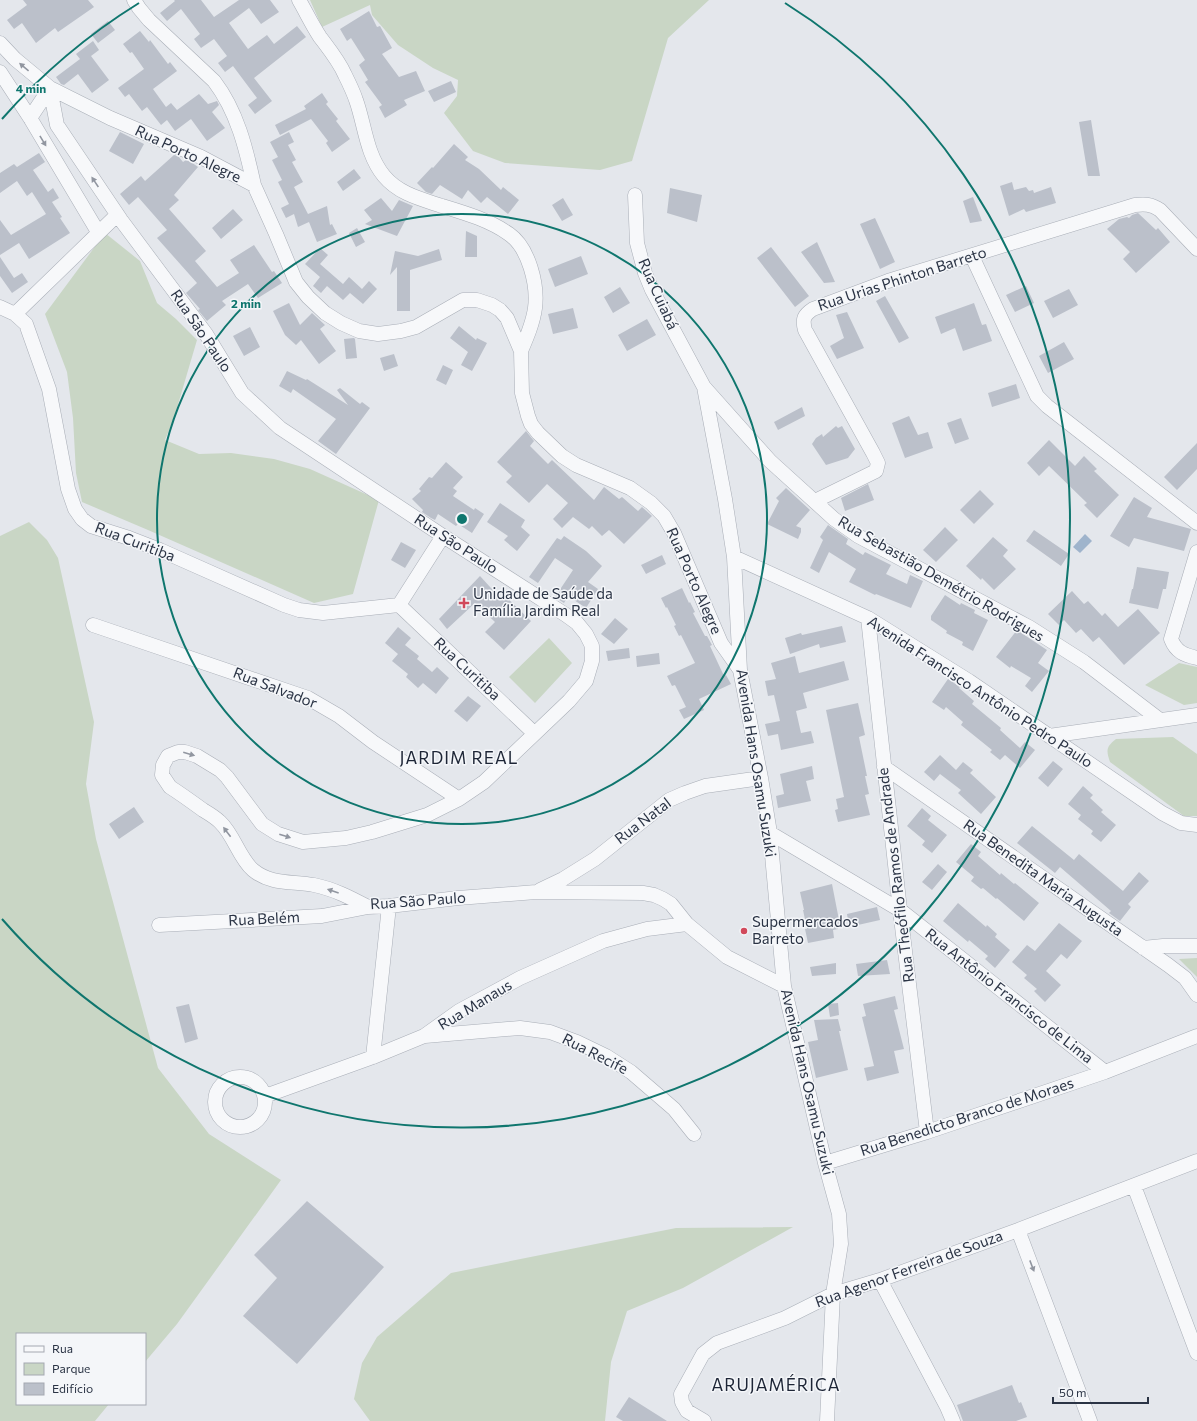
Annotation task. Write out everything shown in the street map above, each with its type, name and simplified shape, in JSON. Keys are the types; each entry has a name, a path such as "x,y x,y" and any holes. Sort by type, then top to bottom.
{"street":[{"path":"134,0 149,20 214,81 221,91 228,102 239,130 246,150 254,185"},
{"path":"299,0 345,74 356,100 373,159 384,176 405,194 478,217 498,227 510,235 520,247 528,260 536,290 532,323 521,351"},
{"name":"Rua Porto Alegre","path":"0,43 15,59 50,88 110,118 201,157 254,185 296,282 308,297 325,313 340,323 359,331 378,334 401,331 427,322 440,312 463,300 477,300 492,305 500,310 508,318 521,351 522,393 531,424 548,444 562,456 576,465 630,488 651,503 664,516 674,533 721,643 740,670"},
{"path":"0,72 30,118 98,232"},
{"path":"30,118 50,88"},
{"name":"Rua São Paulo","path":"50,88 57,125 117,215 206,334 242,393 280,428 577,623 586,634 592,646 592,661 586,681 569,701 484,782 459,799 427,815 372,832 346,838 303,842 278,834 262,824 227,777 220,770 197,756 185,752 178,752 168,756 163,765 162,775 165,781 170,787 220,822 230,834 252,870 268,879 284,883 314,885 329,889 368,907 536,892 643,893 654,895 671,904 687,924 727,957 784,986"},
{"name":"Rua Cuiabá","path":"635,195 637,243 645,273 652,290 704,387"},
{"name":"Rua Urias Phinton Barreto","path":"815,501 876,471 878,463 804,330 803,322 805,314 813,309 888,282 1144,204 1152,205 1160,210 1197,249"},
{"path":"0,307 15,314 117,215"},
{"path":"972,256 1037,396 1047,406 1197,523"},
{"name":"Rua Curitiba","path":"15,314 26,324 49,389 68,489 75,510 82,519 91,526 160,550 284,605 299,610 323,613 399,605 534,733"},
{"name":"Rua Sebastião Demétrio Rodrigues","path":"704,387 770,461 834,519 858,536 1029,628 1078,658 1160,720"},
{"name":"Avenida Hans Osamu Suzuki","path":"704,387 725,499 734,557 740,670 770,833 784,986 825,1163 839,1214 841,1244 833,1294 827,1421"},
{"path":"399,605 443,536"},
{"path":"1197,552 1171,638 1174,646 1179,652 1197,658"},
{"name":"Avenida Francisco Antônio Pedro Paulo","path":"734,557 868,618 969,681 1172,819 1181,823 1197,825"},
{"name":"Rua Theófilo Ramos de Andrade","path":"868,618 900,910 928,1132"},
{"name":"Rua Salvador","path":"93,625 308,698 339,716 373,742 459,799"},
{"path":"1050,736 1197,715"},
{"name":"Rua Benedita Maria Augusta","path":"884,767 1185,978 1197,994"},
{"name":"Rua Natal","path":"536,892 563,879 595,859 669,800 705,786 761,778"},
{"name":"Rua Antônio Francisco de Lima","path":"770,833 900,910 1105,1072"},
{"path":"372,1057 389,906"},
{"name":"Rua Belém","path":"158,925 322,916 368,907"},
{"name":"Rua Manaus","path":"265,1096 372,1057 424,1036 459,1011 520,978 603,941 647,929 687,924"},
{"path":"1143,948 1163,946 1197,946"},
{"name":"Rua Recife","path":"424,1036 520,1028 550,1032 577,1042 606,1056 631,1072 674,1109 694,1134"},
{"name":"Rua Benedicto Branco de Moraes","path":"825,1163 928,1132 1105,1072 1197,1036"},
{"name":"Rua Agenor Ferreira de Souza","path":"704,1421 687,1410 682,1402 681,1394 703,1354 717,1343 785,1318 833,1294 880,1280 1018,1230 1197,1161"},
{"path":"1134,1186 1197,1353"},
{"path":"1018,1230 1090,1421"},
{"path":"880,1280 953,1421"}],"green space":[{"path":"310,0 709,0 668,38 632,161 600,170 505,163 473,151 444,113 457,96 458,80 433,68 398,45 372,15 370,5 322,27"},
{"path":"105,233 140,261 157,303 197,340 174,418 165,440 199,454 231,453 274,459 310,469 379,500 353,594 314,603 82,502 76,473 73,418 67,372 45,314"},
{"path":"29,522 47,540 58,558 94,722 86,784 96,839 158,1068 209,1134 281,1180 177,1324 146,1361 146,1333 16,1333 16,1405 108,1405 95,1421 0,1421 0,536"},
{"path":"549,638 572,663 535,703 509,677"},
{"path":"1179,663 1197,667 1197,703 1184,705 1145,685"},
{"path":"1173,737 1197,754 1197,816 1184,816 1110,762 1108,749 1110,744 1116,739"},
{"path":"1197,958 1197,977 1179,959"},
{"path":"793,1227 683,1288 627,1311 611,1362 605,1421 370,1421 354,1399 362,1363 377,1337 451,1273 676,1228"}],"water":[{"path":"1085,534 1092,541 1080,553 1073,547"}],"building":[{"path":"23,0 88,0 94,7 58,32 55,28 36,43 22,23 14,29 7,20 27,5"},
{"path":"174,0 201,0 214,17 239,0 270,0 279,12 261,24 249,8 229,23 248,49 267,35 274,44 297,26 306,37 254,78 272,101 255,114 248,105 257,98 233,66 225,72 218,63 227,56 214,39 201,48 194,39 200,34 181,9 167,21 160,13 175,1"},
{"path":"369,11 377,27 380,26 392,48 382,54 399,77 416,71 425,91 404,100 407,105 385,118 379,107 382,105 365,82 368,80 359,65 365,60 351,38 347,41 340,29"},
{"path":"108,21 115,30 98,43 91,34"},
{"path":"140,31 149,42 150,40 168,64 170,62 177,71 153,89 166,107 171,103 177,110 199,94 208,104 217,101 219,105 212,112 225,128 207,141 191,119 175,131 167,120 161,125 147,107 142,111 129,94 125,97 118,88 144,69 132,52 130,53 123,44"},
{"path":"93,41 99,50 91,56 109,80 92,93 78,74 64,85 61,84 56,77 80,59 76,54"},
{"path":"451,81 456,92 434,102 428,91"},
{"path":"322,93 328,102 326,104 338,119 336,121 350,139 332,152 326,143 328,141 311,119 280,135 275,125 306,109 304,106"},
{"path":"1091,120 1100,176 1088,176 1079,122"},
{"path":"120,132 144,144 133,164 109,151"},
{"path":"289,132 294,142 288,145 296,160 292,162 303,182 294,187 308,214 327,206 330,225 332,224 337,234 317,242 309,222 298,227 294,214 286,218 281,208 289,204 278,182 282,180 272,160 278,157 270,142"},
{"path":"454,144 468,157 465,160 479,169 501,190 503,187 519,200 508,214 487,197 481,203 468,190 462,199 440,185 432,194 426,192 417,183 432,167 433,168"},
{"path":"39,153 45,162 33,170 48,192 53,188 59,198 52,202 70,233 29,259 19,243 0,255 0,220 11,235 46,214 32,192 27,196 17,181 0,193 0,173 14,164 17,167"},
{"path":"174,155 178,156 183,162 186,160 198,167 174,195 179,200 169,209 206,251 195,261 217,287 239,273 230,260 254,245 272,272 274,271 282,283 258,298 248,284 222,301 226,305 207,321 198,310 200,309 186,293 197,283 157,238 167,230 138,197 129,205 120,194 141,176 145,181"},
{"path":"354,169 361,178 343,191 337,182"},
{"path":"1012,182 1014,190 1026,187 1029,191 1033,190 1034,193 1051,187 1056,203 1026,212 1024,209 1009,216 1000,186"},
{"path":"670,188 702,195 697,222 667,213"},
{"path":"973,197 982,221 970,223 963,201"},
{"path":"381,198 392,211 399,200 413,206 397,236 365,224 372,220 364,210"},
{"path":"563,198 573,215 562,221 552,205"},
{"path":"233,209 243,220 221,239 212,228"},
{"path":"1138,213 1156,230 1158,228 1170,242 1136,273 1123,259 1130,252 1107,229 1119,219 1129,218"},
{"path":"875,218 895,262 880,269 860,224"},
{"path":"357,228 365,242 356,247 349,233"},
{"path":"466,231 477,236 477,257 465,257"},
{"path":"817,242 835,282 824,283 801,252"},
{"path":"771,247 809,296 795,307 757,258"},
{"path":"320,248 328,255 320,264 343,284 349,277 362,289 369,281 377,289 363,304 350,293 343,300 327,286 321,293 313,286 320,277 305,264"},
{"path":"439,249 442,260 410,270 410,311 397,311 397,267 390,275 395,251 418,256"},
{"path":"581,256 588,274 555,287 548,269"},
{"path":"0,257 14,278 22,273 28,282 12,293 0,276"},
{"path":"1026,286 1034,303 1015,312 1006,295"},
{"path":"620,287 630,303 613,313 604,297"},
{"path":"1069,289 1078,305 1053,318 1044,301"},
{"path":"885,296 909,338 899,343 876,301"},
{"path":"289,303 300,325 312,313 325,325 320,329 336,351 319,364 301,340 296,345 285,335 273,311"},
{"path":"974,303 982,325 986,324 992,341 963,351 955,328 941,334 935,317"},
{"path":"573,308 578,328 553,334 548,314"},
{"path":"847,312 864,348 837,359 830,346 844,338 836,315"},
{"path":"647,319 656,335 627,351 618,335"},
{"path":"459,326 476,340 477,338 487,343 472,371 461,365 468,352 450,338"},
{"path":"250,327 260,347 244,356 233,336"},
{"path":"354,338 357,358 346,359 344,339"},
{"path":"1064,342 1074,359 1048,373 1039,356"},
{"path":"394,354 398,366 384,371 380,358"},
{"path":"443,365 453,370 446,385 436,380"},
{"path":"287,371 306,380 307,379 348,405 337,390 340,388 360,404 362,402 370,408 336,454 318,441 336,419 293,389 291,393 279,386"},
{"path":"1016,384 1020,398 992,407 988,393"},
{"path":"802,407 805,416 778,430 774,422"},
{"path":"909,416 918,435 928,432 933,448 905,458 892,423"},
{"path":"961,418 969,439 955,444 947,423"},
{"path":"836,426 838,428 842,426 855,449 848,458 826,465 812,444 816,438 822,434 823,437"},
{"path":"526,431 534,441 530,446 548,464 552,460 594,500 604,487 619,499 622,497 638,511 642,507 652,516 624,544 609,530 602,536 592,526 589,529 573,517 562,528 553,519 568,503 547,484 529,503 506,482 512,476 497,462"},
{"path":"1049,440 1075,466 1084,456 1097,469 1094,471 1119,495 1097,518 1084,505 1087,503 1049,466 1039,476 1027,463"},
{"path":"1197,443 1197,469 1177,490 1164,477"},
{"path":"446,462 463,477 453,488 457,491 453,496 474,510 475,508 484,514 472,533 458,524 456,526 438,514 435,520 431,518 422,512 423,510 412,499 421,491 419,489 429,477 432,478"},
{"path":"868,484 874,500 845,511 841,498"},
{"path":"786,488 810,510 796,526 801,528 798,539 767,524 779,501 776,498"},
{"path":"980,490 994,504 974,524 960,510"},
{"path":"1134,497 1152,508 1147,517 1191,529 1184,551 1134,538 1129,547 1110,536"},
{"path":"500,503 525,520 521,527 530,535 517,551 504,540 508,536 487,522"},
{"path":"828,525 848,539 846,544 863,555 865,552 891,565 886,574 907,584 910,575 923,581 911,608 876,594 875,595 849,582 856,569 829,552 819,573 810,568 823,540 820,537"},
{"path":"945,527 958,540 936,562 923,550"},
{"path":"1034,530 1069,554 1061,566 1026,541"},
{"path":"564,536 586,551 602,566 588,582 598,589 586,608 568,596 564,603 555,597 573,570 555,558 538,583 529,577 557,538 561,540"},
{"path":"993,537 1008,550 1003,556 1016,569 994,590 982,578 981,580 966,566"},
{"path":"401,542 416,550 405,568 391,560"},
{"path":"662,555 666,564 646,574 641,565"},
{"path":"1137,567 1169,572 1166,589 1163,589 1158,609 1129,603"},
{"path":"480,576 501,599 504,595 531,621 504,650 485,632 495,622 475,603 447,629 439,619"},
{"path":"682,588 695,612 693,613 705,636 707,636 712,645 710,646 724,676 726,675 731,684 699,699 704,710 684,719 679,710 686,707 675,685 672,686 667,676 695,663 681,635 679,636 674,626 676,625 661,598"},
{"path":"1072,591 1084,604 1088,601 1102,616 1105,613 1118,627 1138,609 1160,633 1124,665 1099,637 1093,642 1081,629 1076,633 1064,620 1059,625 1048,614"},
{"path":"945,595 960,605 961,603 975,610 974,613 988,620 973,651 962,645 963,642 946,633 947,631 931,620 931,616"},
{"path":"615,618 628,629 614,644 601,634"},
{"path":"842,626 846,642 820,648 819,644 790,654 785,638 801,633 802,635"},
{"path":"398,627 411,638 405,645 419,656 417,659 432,672 437,667 449,678 436,694 423,683 418,688 406,677 408,674 392,661 398,654 385,643"},
{"path":"1017,630 1047,650 1038,663 1049,671 1032,692 1025,686 1031,678 1011,666 1010,668 996,657"},
{"path":"629,648 630,658 608,661 606,651"},
{"path":"659,653 660,664 637,667 636,656"},
{"path":"795,656 799,673 844,661 849,680 803,693 807,708 796,711 801,733 811,731 814,743 781,750 778,734 768,736 765,724 780,721 774,695 768,696 765,681 776,679 771,663"},
{"path":"948,679 960,687 959,688 974,701 972,704 1001,728 1000,730 1020,748 1025,742 1035,750 1020,768 1005,755 1000,760 990,752 992,750 961,725 963,722 946,707 944,710 932,702"},
{"path":"468,696 481,706 467,722 454,711"},
{"path":"858,703 865,735 859,737 867,776 865,776 869,794 865,795 870,815 838,822 835,810 838,809 836,799 844,797 826,710"},
{"path":"940,755 956,770 963,762 973,770 970,773 996,797 981,814 958,793 961,790 940,774 934,781 924,772"},
{"path":"1053,761 1063,769 1048,787 1038,778"},
{"path":"812,766 814,779 806,781 811,801 778,808 776,796 784,794 780,774"},
{"path":"1083,786 1093,795 1090,798 1103,810 1101,812 1116,825 1101,842 1091,834 1093,831 1078,819 1081,815 1068,804"},
{"path":"134,807 144,822 119,839 109,824"},
{"path":"922,808 931,816 928,820 947,835 932,853 922,845 925,841 907,826"},
{"path":"1032,826 1074,860 1079,854 1123,891 1139,872 1149,881 1128,904 1131,907 1120,921 1109,913 1111,911 1060,867 1055,873 1017,843"},
{"path":"971,844 981,852 978,856 1000,875 1001,873 1014,884 1015,883 1039,903 1024,921 997,898 996,899 983,888 981,889 971,881 974,877 956,862"},
{"path":"938,864 947,872 932,890 922,882"},
{"path":"832,884 839,920 838,929 833,930 834,938 808,943 800,892"},
{"path":"958,903 986,927 987,925 997,934 995,937 1010,950 995,968 985,959 988,956 969,940 968,942 943,921"},
{"path":"877,907 880,920 849,927 847,914"},
{"path":"1059,923 1082,941 1067,959 1061,954 1046,971 1061,985 1045,1002 1034,991 1037,989 1024,978 1027,975 1012,962 1027,945 1035,951"},
{"path":"887,960 890,974 858,976 856,964"},
{"path":"836,963 836,974 812,976 810,967"},
{"path":"895,996 898,1009 894,1010 904,1049 894,1051 899,1073 867,1081 864,1068 874,1066 862,1017 866,1016 863,1004"},
{"path":"838,1003 839,1015 830,1017 828,1004"},
{"path":"189,1004 198,1039 185,1043 176,1007"},
{"path":"838,1019 841,1031 839,1031 848,1070 816,1078 808,1042 818,1040 814,1020"},
{"path":"307,1201 384,1267 297,1364 243,1316 277,1278 254,1255"},
{"path":"1012,1385 1019,1403 1021,1402 1027,1417 1016,1421 963,1421 957,1405"},
{"path":"629,1397 667,1421 623,1421 616,1417"}],"place":[{"name":"Unidade de Saúde da Família Jardim Real","path":"464,603"},
{"name":"Supermercados Barreto","path":"744,931"}],"district":[{"name":"JARDIM REAL","path":"459,758"},
{"name":"ARUJAMÉRICA","path":"776,1385"}]}
